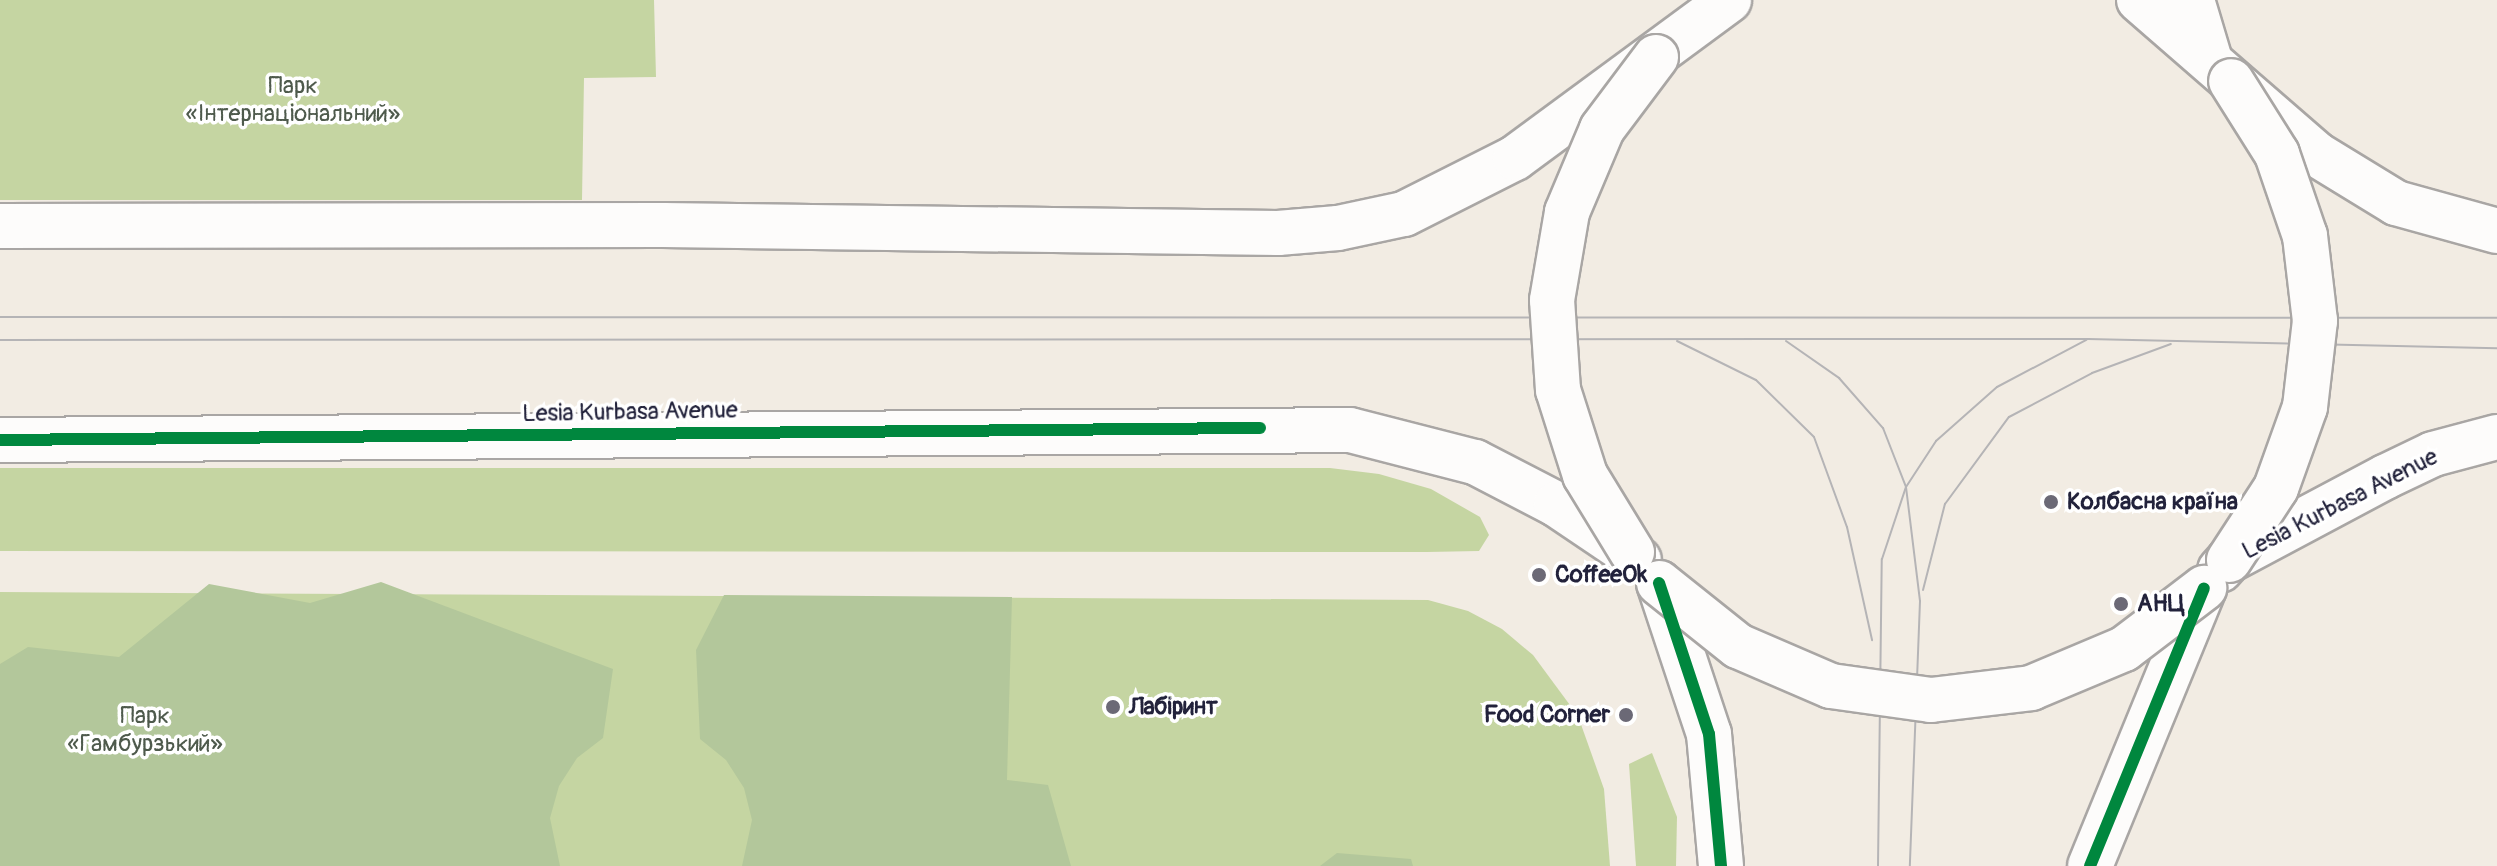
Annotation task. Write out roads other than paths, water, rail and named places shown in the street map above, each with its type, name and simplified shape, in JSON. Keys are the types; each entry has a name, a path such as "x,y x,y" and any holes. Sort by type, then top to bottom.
{"main road":[{"path":"0,226 663,225 1278,233 1338,228 1404,214 1459,189 1515,158 1656,57 1702,12 1729,0"},
{"path":"2139,0 2316,154 2396,203 2497,231"},
{"path":"2090,866 2216,574 2276,488 2305,407 2315,321 2305,236 2277,154 2220,69 2192,0"},
{"path":"1656,57 1596,143 1567,212 1552,300 1558,390 1581,461 1645,568 1709,734 1721,866"},
{"name":"Lesia Kurbasa Avenue","path":"0,440 1260,428 1350,430 1475,462 1645,568"},
{"name":"Lesia Kurbasa Avenue","path":"2216,574 2433,454 2497,437"},
{"path":"1645,568 1738,646 1831,686 1931,700 2031,688 2124,649 2216,574"}],"tram line":[{"path":"0,317 2497,318"},
{"path":"0,340 2088,339 2497,348"},
{"path":"1878,866 1882,559 1906,487 1936,441 1997,387 2086,340"},
{"path":"1677,341 1756,380 1814,437 1847,527 1872,640"},
{"path":"1786,341 1839,378 1883,428 1906,487 1920,601 1910,866"},
{"path":"1923,590 1945,504 2009,417 2092,373 2171,344"}],"place":[{"name":"Колбасна країна","path":"2051,502"},
{"name":"CoffeeOk","path":"1539,575"},
{"name":"АНЦ","path":"2121,604"},
{"name":"Лабіринт","path":"1113,707"},
{"name":"Food Corner","path":"1626,715"}],"park label":[{"name":"Парк «Інтернаціональний»","path":"293,100"},
{"name":"Парк «Гамбурзький»","path":"145,730"}]}
